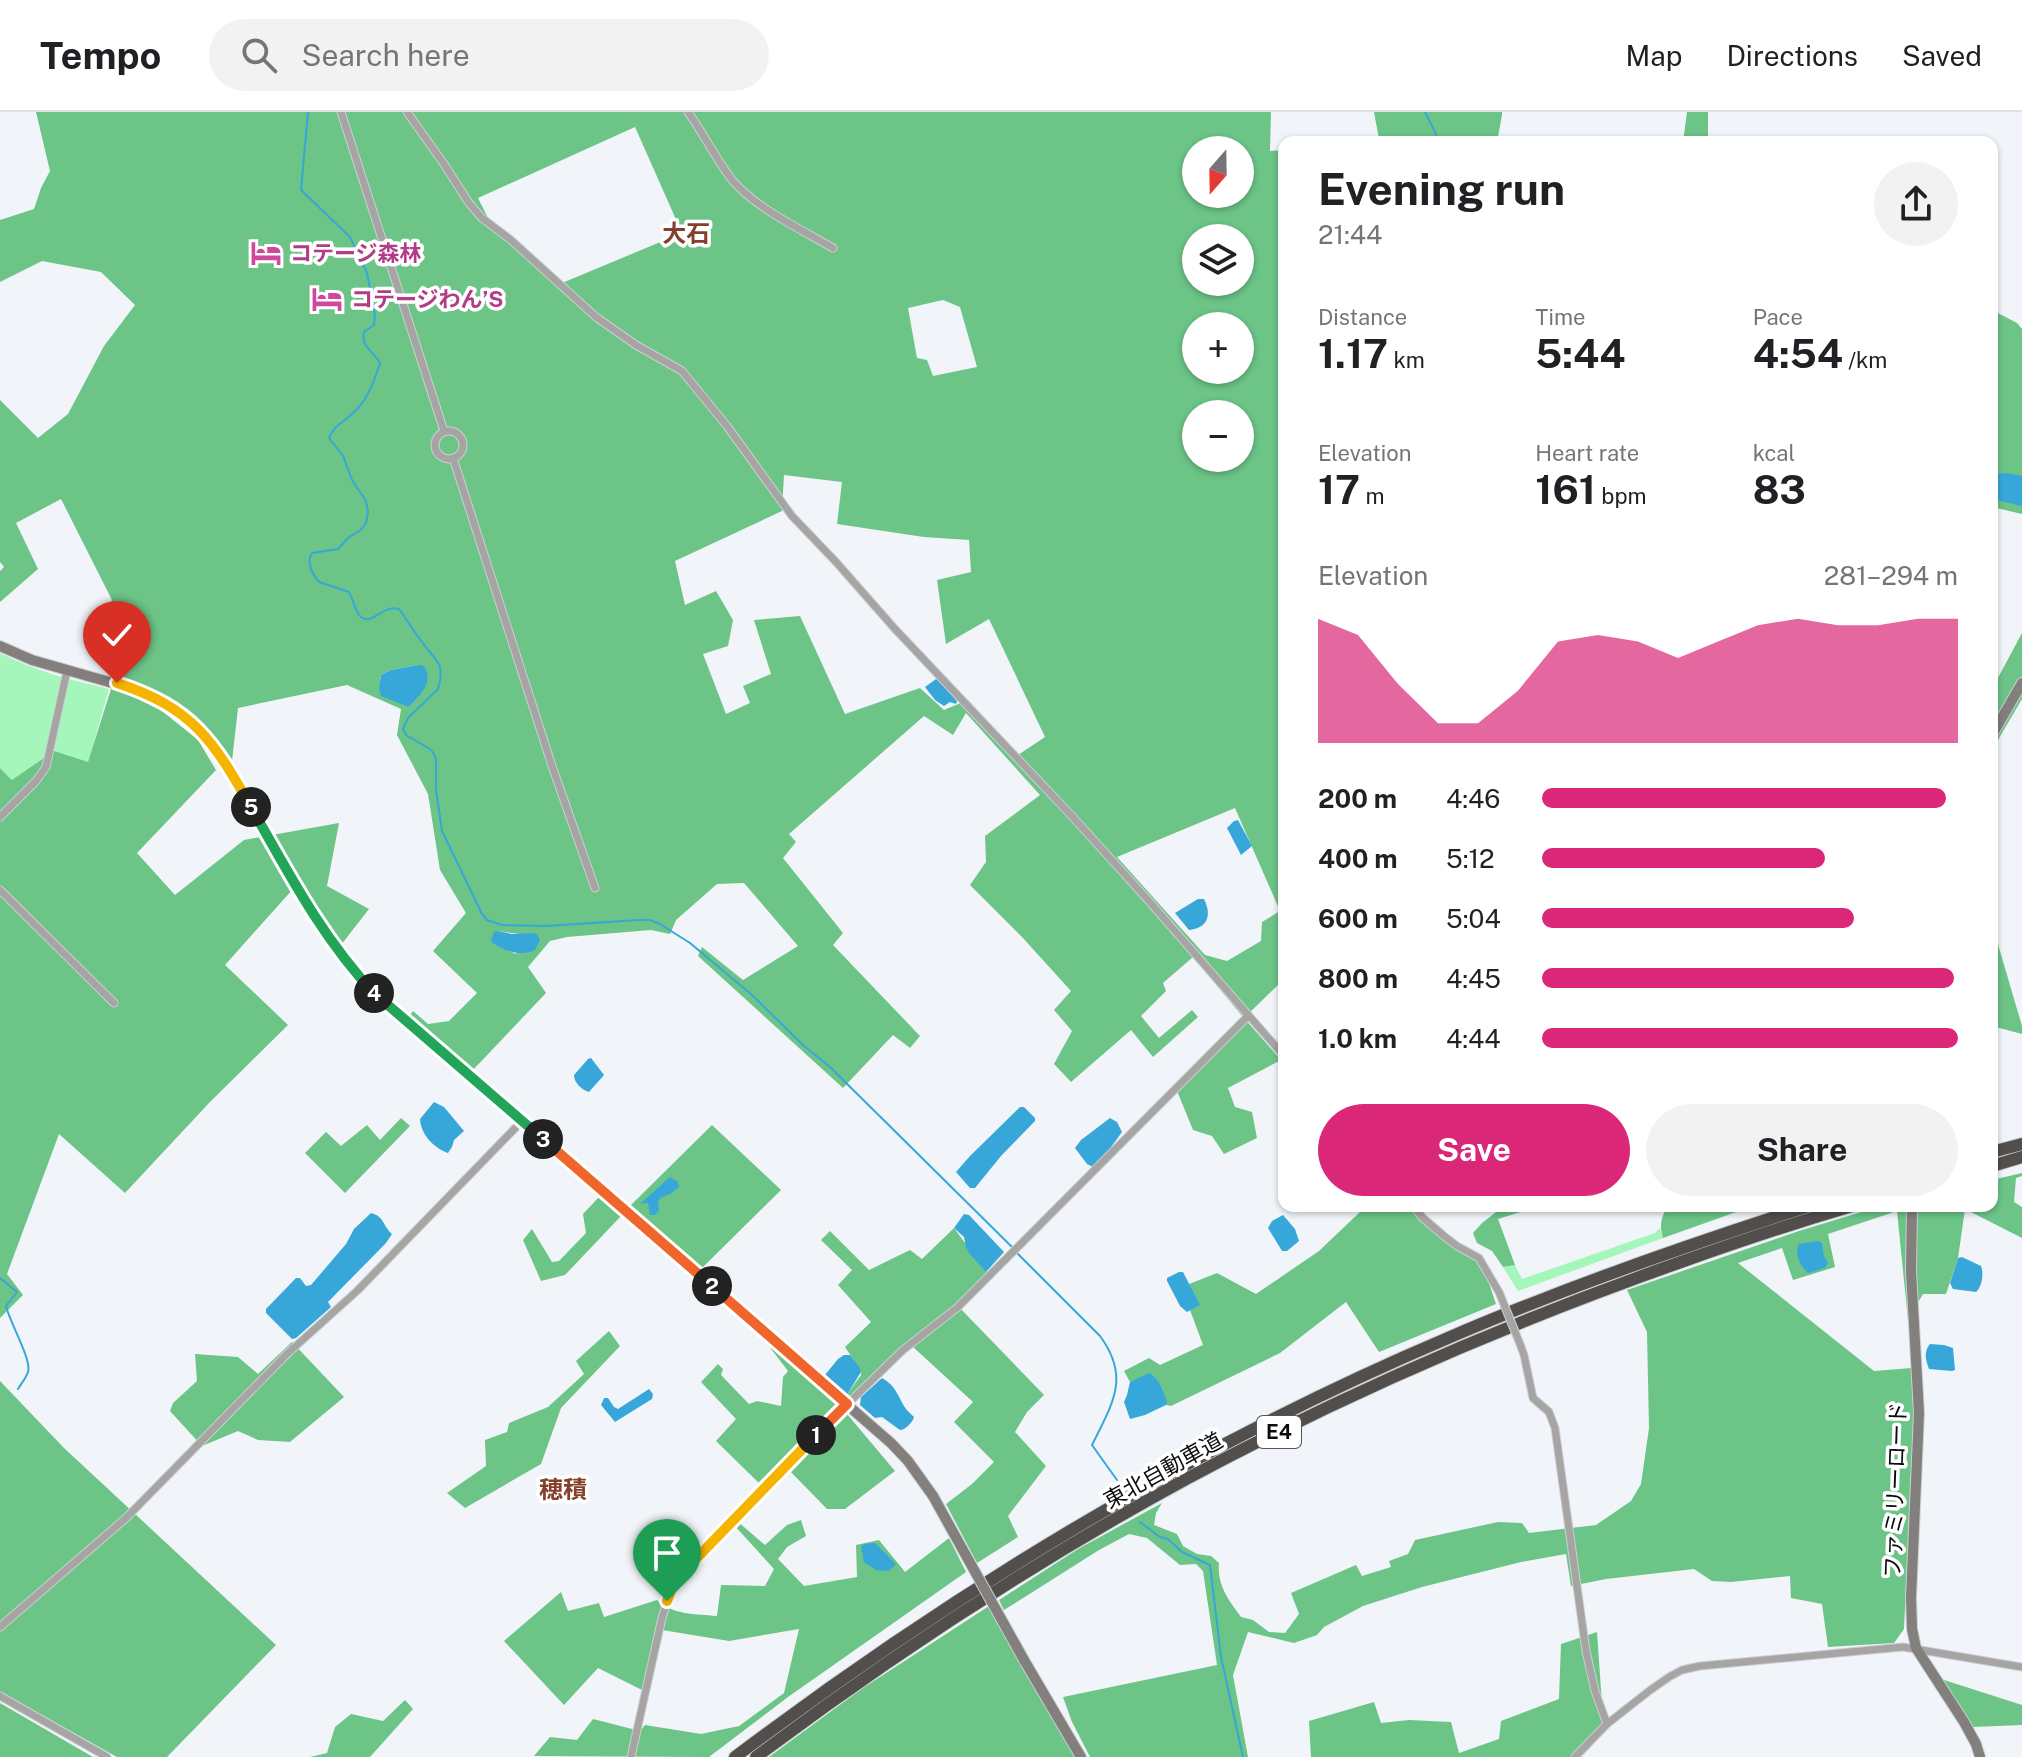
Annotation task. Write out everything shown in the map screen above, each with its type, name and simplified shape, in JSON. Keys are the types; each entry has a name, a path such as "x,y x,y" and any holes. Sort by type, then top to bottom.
{"highway":[{"path":"1998,1150 2022,1144"},
{"path":"1998,1164 2022,1157"},
{"name":"東北自動車道","path":"735,1757 864,1662 989,1580 1129,1495 1232,1440 1446,1338 1511,1311 1791,1212"},
{"name":"東北自動車道","path":"756,1757 871,1673 996,1591 1137,1506 1250,1446 1398,1375 1517,1323 1673,1265 1834,1212"}],"street":[{"path":"341,112 444,431"},
{"path":"407,112 482,218 511,240 596,317 636,345 682,371 727,426 792,516 1080,825 1278,1049"},
{"path":"688,112 729,175 744,192 833,248"},
{"path":"444,431 453,431 463,441 461,451 453,458 445,459 435,449 437,437 444,431"},
{"path":"453,458 552,766 595,888"},
{"path":"0,646 32,660 144,692 187,718 198,729 223,759 320,927 383,1003 899,1452 933,1496 1081,1757"},
{"path":"0,817 46,767 67,671"},
{"path":"1998,725 2022,683"},
{"path":"0,890 114,1003"},
{"path":"631,1757 662,1618 672,1588 687,1568 847,1404 903,1350 958,1307 1248,1016"},
{"path":"0,1627 126,1518 288,1353 357,1291 522,1121"},
{"path":"1418,1212 1444,1236 1479,1258 1499,1292 1520,1344 1533,1398 1549,1412 1555,1428 1586,1651 1607,1724"},
{"name":"ファミリーロード","path":"1912,1212 1911,1271 1919,1413 1912,1629 1916,1648 1964,1722 1980,1757"},
{"path":"1575,1757 1607,1724 1669,1677 1700,1666 1903,1647 2022,1667"},
{"path":"0,1696 107,1757"}],"green space":[{"path":"36,112 1271,112 1270,151 1278,150 1278,906 1235,808 1117,857 1205,955 1227,961 1261,941 1262,922 1278,912 1278,985 1244,1018 1278,1057 1278,1062 1228,1088 1235,1107 1252,1112 1257,1138 1224,1154 1212,1136 1193,1130 1175,1086 1243,1017 1193,957 1163,983 1166,991 1141,1016 1159,1038 1192,1010 1198,1017 1153,1057 1131,1030 1071,1082 1054,1064 1072,1031 1054,1010 1071,991 970,885 986,862 985,836 1040,795 966,713 953,735 924,716 789,834 796,842 783,858 843,933 833,945 920,1036 910,1048 893,1035 843,1088 698,956 702,947 743,980 798,946 744,883 717,884 676,920 670,934 651,930 550,941 528,967 546,993 471,1072 409,1017 413,1011 428,1024 449,1021 477,993 433,951 466,913 440,870 428,794 397,735 401,709 347,685 238,708 232,761 197,720 158,693 112,673 87,644 112,600 61,499 16,523 38,569 0,602 0,571 4,567 0,562 0,400 38,438 68,414 104,346 135,305 101,272 42,261 0,282 0,220 34,209 50,171","holes":["635,127 682,233 562,283 489,220 478,198","943,300 960,307 977,367 933,376 927,360 917,358 908,308","784,475 842,482 837,524 924,537 969,540 971,572 937,580 946,644 989,619 1045,737 1018,755 968,700 944,710 920,688 845,714 800,616 754,620 771,674 743,686 750,703 726,714 703,654 728,646 733,620 716,591 685,605 675,561 782,511","419,665 419,696 409,707 380,679 381,675 391,670","498,931 527,935 516,954 492,943"]},
{"path":"1374,112 1502,112 1498,136 1378,136"},
{"path":"1687,112 1708,112 1708,136 1684,136"},
{"path":"1998,313 2022,329 2022,514 1998,508"},
{"path":"2022,633 2022,699 1998,740 1998,678"},
{"path":"0,653 40,670 109,689 88,763 12,780 0,768"},
{"path":"111,689 162,711 198,740 216,770 137,853 175,895 244,840 339,823 327,886 369,909 341,945 301,885 293,889 225,965 288,1025 125,1193 59,1134 7,1274 23,1295 0,1318 0,768 12,780 54,751 88,762"},
{"path":"1998,944 2022,1026 2022,1034 1998,1028"},
{"path":"401,1118 410,1126 345,1193 305,1153 326,1132 341,1146 367,1125 380,1140"},
{"path":"712,1125 781,1190 702,1268 630,1206"},
{"path":"2022,1173 2016,1178 2014,1202 2022,1207 2022,1238 1971,1212 1998,1212 1998,1179"},
{"path":"599,1197 621,1216 565,1275 541,1281 523,1240 532,1229 552,1262 559,1261 586,1233 583,1214"},
{"path":"1360,1212 1415,1212 1447,1243 1475,1259 1487,1277 1496,1304 1379,1352 1346,1302 1280,1353 1171,1406 1166,1405 1153,1375 1130,1382 1124,1371 1149,1358 1160,1365 1203,1345 1190,1310 1199,1305 1189,1284 1217,1273 1256,1294 1319,1251"},
{"path":"1496,1212 1521,1212 1498,1219 1515,1265 1503,1267 1492,1251 1477,1243 1473,1233"},
{"path":"1736,1212 1663,1238 1661,1221 1664,1214"},
{"path":"1861,1212 1894,1212 1828,1234 1835,1267 1793,1280 1782,1248 1738,1263 1874,1371 1912,1368 1914,1410 1904,1629 1894,1643 1828,1647 1822,1604 1791,1598 1790,1576 1712,1581 1694,1569 1571,1586 1566,1554 1422,1587 1363,1606 1324,1627 1317,1635 1294,1643 1248,1632 1233,1675 1248,1757 1090,1757 1063,1697 1217,1665 1203,1571 1196,1564 1180,1565 1147,1538 1129,1534 1004,1610 999,1600 1078,1549 1162,1503 1154,1525 1177,1534 1183,1546 1197,1554 1211,1556 1219,1563 1222,1586 1241,1617 1253,1620 1269,1632 1285,1633 1299,1614 1291,1593 1356,1565 1362,1576 1391,1567 1389,1561 1408,1554 1415,1540 1498,1522 1522,1523 1529,1533 1596,1525 1631,1501 1641,1484 1649,1428 1647,1332 1627,1290"},
{"path":"1897,1212 1965,1212 1958,1258 1946,1294 1923,1294 1908,1320"},
{"path":"954,1228 988,1274 956,1304 1044,1395 1027,1412 1015,1432 1046,1466 1008,1516 1018,1537 977,1563 946,1504 994,1462 954,1422 973,1402 912,1346 855,1402 845,1393 848,1393 861,1371 845,1347 871,1322 838,1285 852,1270 821,1240 830,1231 869,1270 910,1250 922,1259"},
{"path":"1660,1228 1663,1238 1518,1291 1503,1267 1515,1265 1522,1279 1655,1233"},
{"path":"609,1331 620,1346 561,1408 541,1464 465,1508 447,1493 486,1466 485,1440 507,1432 509,1423 548,1407 584,1374 576,1361"},
{"path":"765,1341 847,1414 895,1471 845,1509 827,1509 788,1469 767,1491 716,1441 736,1419 701,1382 718,1364 723,1369 721,1375 749,1404 757,1401 781,1406 783,1377 788,1371"},
{"path":"292,1342 344,1397 290,1442 258,1440 238,1431 202,1446 170,1411 173,1403 197,1381 195,1354 238,1357 258,1374"},
{"path":"0,1381 64,1448 276,1645 167,1757 117,1757 0,1692"},
{"path":"801,1520 806,1536 787,1547 778,1559 804,1586 857,1577 856,1545 879,1540 905,1572 949,1538 966,1572 788,1697 709,1757 534,1756 550,1737 577,1740 593,1719 640,1731 645,1725 701,1734 739,1726 784,1693 799,1629 729,1641 656,1629 642,1690 598,1668 564,1705 504,1641 561,1592 568,1611 599,1603 604,1617 657,1600 677,1611 717,1616 721,1585 765,1586 774,1569 734,1525 737,1521 765,1545 787,1525"},
{"path":"989,1606 1075,1757 769,1757 860,1690"},
{"path":"1597,1632 1604,1733 1581,1757 1311,1757 1309,1721 1374,1702 1381,1723 1409,1720 1451,1722 1459,1753 1499,1739 1501,1721 1559,1699 1561,1644"},
{"path":"1941,1679 2022,1705 2022,1725 1973,1727"},
{"path":"405,1700 413,1709 370,1757 310,1757 327,1753 335,1727 351,1714 383,1721"},
{"path":"0,1703 93,1757 0,1757"}],"water":[{"path":"1998,474 2022,476 2022,506 1998,500"},
{"path":"419,665 427,671 427,682 409,707 381,696 381,675"},
{"path":"936,679 957,701 956,704 950,702 944,706 935,700 925,687"},
{"path":"1238,820 1252,846 1241,855 1227,828"},
{"path":"1198,899 1204,899 1207,920 1200,927 1189,930 1175,913"},
{"path":"494,932 534,933 540,940 535,950 513,952 492,943"},
{"path":"591,1058 604,1075 589,1092 579,1086 574,1075"},
{"path":"434,1102 444,1107 464,1131 454,1140 448,1153 429,1140 421,1125 420,1119"},
{"path":"1020,1107 1024,1107 1035,1121 975,1188 970,1188 956,1172"},
{"path":"1110,1118 1117,1122 1122,1132 1093,1167 1075,1148"},
{"path":"670,1177 677,1181 679,1187 660,1198 659,1210 655,1215 650,1215 648,1203 640,1204"},
{"path":"371,1213 381,1219 392,1234 328,1302 331,1307 292,1339 266,1313 266,1309 296,1278 300,1278 306,1286 311,1285 346,1244 354,1229"},
{"path":"964,1214 969,1215 1004,1252 986,1272 969,1253 964,1237 954,1228"},
{"path":"1283,1215 1295,1229 1299,1241 1287,1251 1282,1251 1268,1228 1272,1221"},
{"path":"1822,1243 1828,1263 1825,1268 1808,1273 1799,1260 1799,1244"},
{"path":"1958,1258 1981,1266 1982,1280 1976,1292 1953,1289 1950,1283"},
{"path":"1183,1272 1200,1305 1187,1312 1180,1306 1167,1281"},
{"path":"1930,1344 1953,1348 1955,1370 1929,1369 1926,1353"},
{"path":"844,1355 850,1355 861,1372 848,1393 825,1375"},
{"path":"1149,1373 1161,1386 1166,1405 1130,1419 1124,1402 1130,1382"},
{"path":"882,1378 893,1387 914,1417 902,1430 882,1417 875,1418 860,1405 861,1397"},
{"path":"649,1389 652,1399 615,1422 601,1405 604,1398 608,1398 618,1409"},
{"path":"674,1539 680,1542 687,1557 668,1576 653,1554"},
{"path":"875,1543 896,1564 889,1571 876,1570 864,1562 861,1547"}],"waterway":[{"path":"308,112 301,190 350,237 367,273 375,315 374,325 364,332 363,337 366,346 380,363 366,398 329,438 343,456 352,480 366,501 366,523 338,549 312,553 310,564 319,582 349,592 361,617 369,619 388,609 399,609 438,662 441,673 438,689 408,718 403,729 406,735 434,754 442,831 482,914 487,920 502,925 546,926 639,920 660,924 690,943 752,995 830,1067 1013,1248"},
{"path":"1425,112 1436,136"},
{"path":"1017,1253 1100,1336 1109,1351 1115,1365 1115,1391 1092,1445 1117,1480"},
{"path":"0,1278 17,1292 6,1306 28,1366 18,1389"},
{"path":"1140,1522 1160,1537 1168,1539 1182,1552 1210,1565 1221,1657 1243,1757"}],"place":[{"name":"コテージ森林","path":"266,253"},
{"name":"コテージわん’S","path":"327,299"}],"district":[{"name":"大石","path":"686,233"},
{"name":"穂積","path":"563,1489"}],"route":[{"path":"117,683 144,692 187,718 223,759 320,927 383,1003 847,1404 687,1568 672,1588 667,1601"}]}
